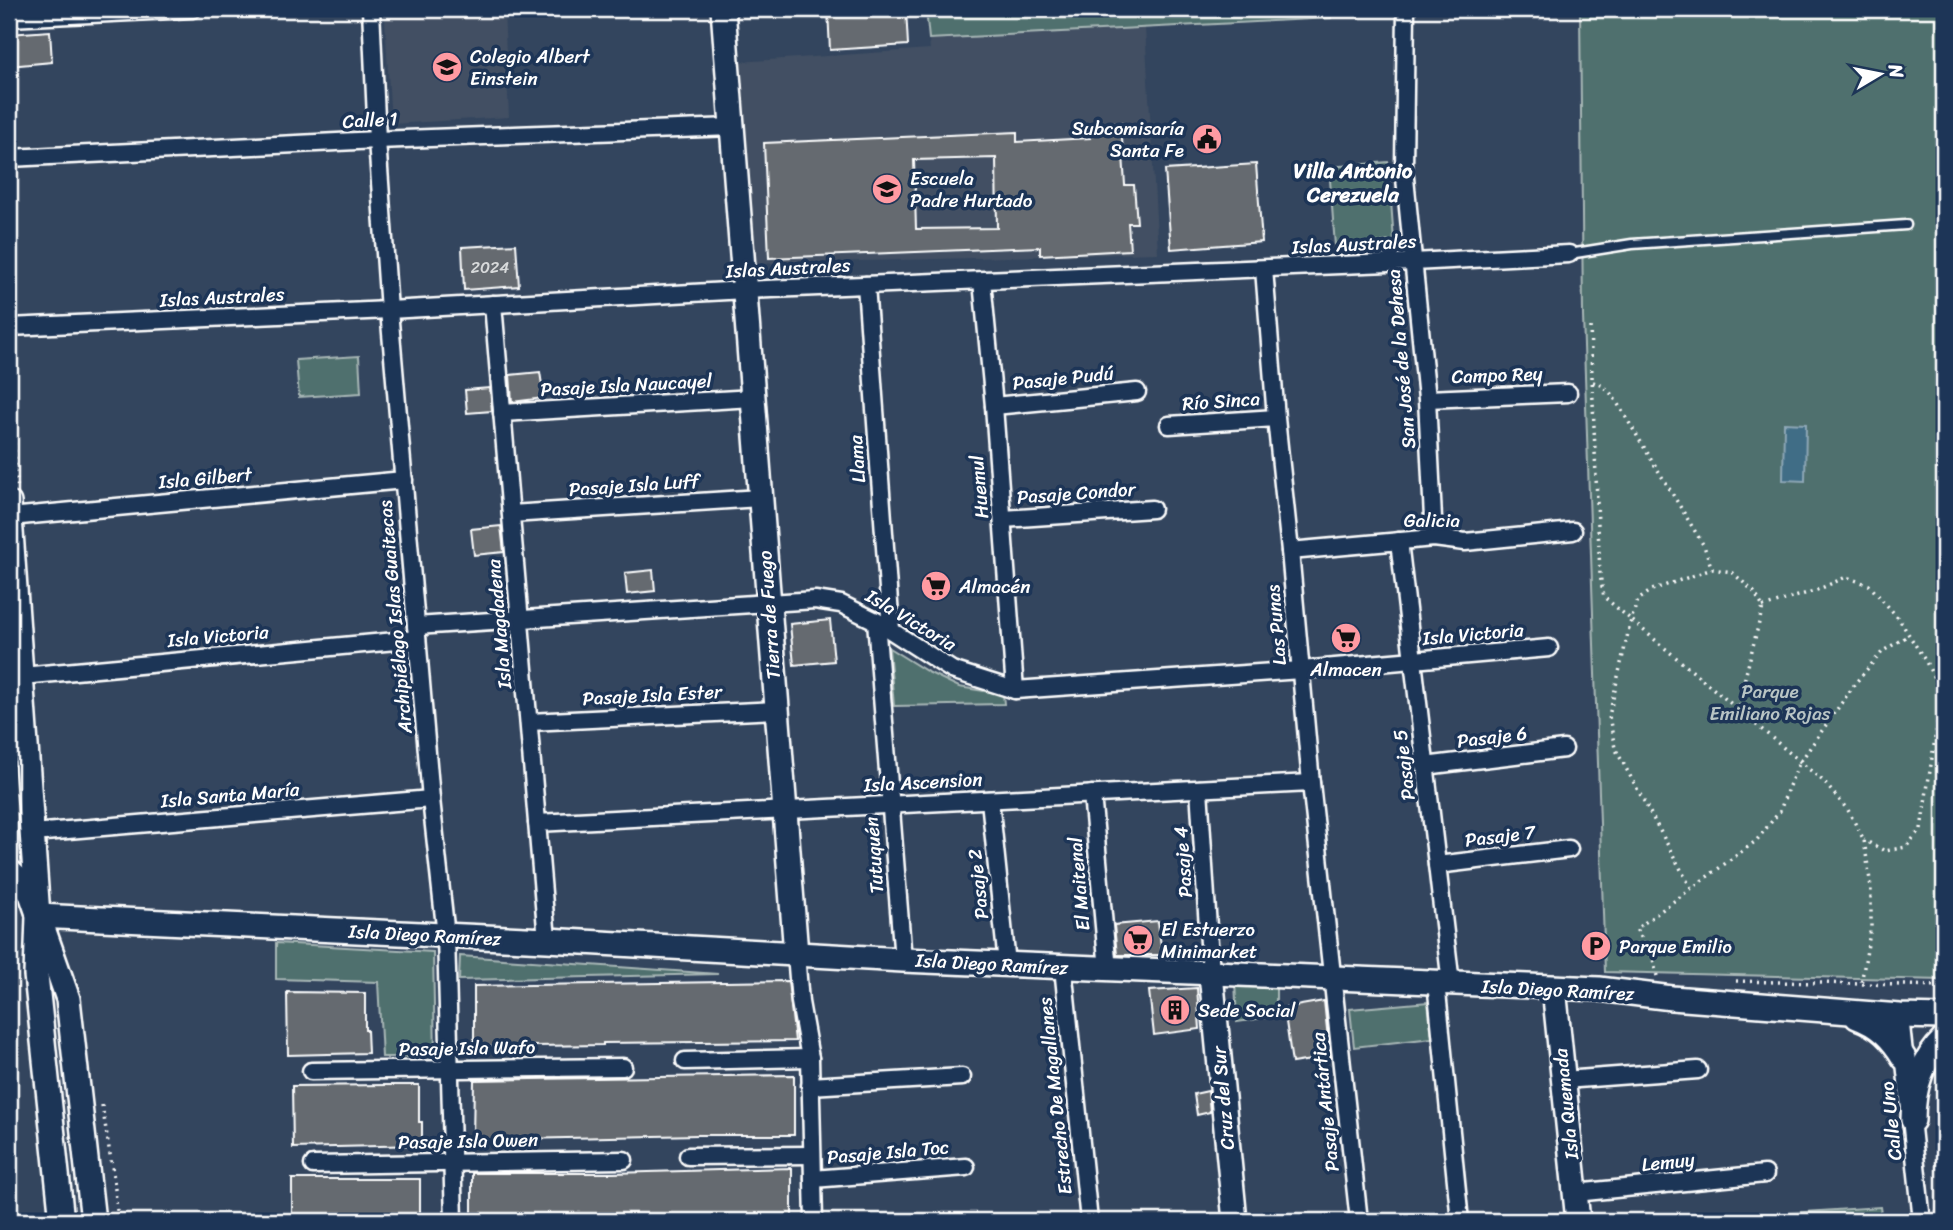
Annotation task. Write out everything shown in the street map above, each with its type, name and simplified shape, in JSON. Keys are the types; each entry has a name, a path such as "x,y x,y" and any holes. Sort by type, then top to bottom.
{"street":[{"path":"9,18 193,9"},
{"name":"Archipiélago Islas Guaitecas","path":"371,9 389,310 431,799 446,936 454,1221"},
{"name":"Tierra de Fuego","path":"723,9 784,810 800,1002 810,1058 814,1221"},
{"name":"San José de la Dehesa","path":"1406,9 1404,168 1427,399 1434,538"},
{"name":"Calle 1","path":"9,158 377,140 733,127"},
{"name":"Islas Australes","path":"9,327 389,310 745,290 1569,254"},
{"name":"Las Punas","path":"1264,269 1311,783 1332,978"},
{"name":"Huemul","path":"982,281 1015,690"},
{"name":"Llama","path":"866,285 891,630"},
{"name":"Isla Magdadena","path":"493,304 547,940"},
{"name":"Pasaje Pudú","path":"994,406 1137,392"},
{"name":"Campo Rey","path":"1427,399 1568,393"},
{"name":"Pasaje Isla Naucayel","path":"502,413 753,398"},
{"name":"Río Sinca","path":"1169,425 1276,418"},
{"name":"Isla Gilbert","path":"9,510 404,480"},
{"name":"Pasaje Isla Luff","path":"511,514 760,498"},
{"name":"Pasaje Condor","path":"1003,519 1152,509"},
{"path":"9,510 34,843 38,916 36,975 62,1221"},
{"name":"Galicia","path":"1290,551 1434,538 1465,542 1573,531"},
{"name":"Pasaje 5","path":"1399,541 1437,865 1460,1221"},
{"name":"Isla Victoria","path":"22,676 520,619 815,600 841,604 876,621 952,670 1015,690 1301,670 1549,648"},
{"name":"Tutuquén","path":"876,621 903,960"},
{"name":"Pasaje Isla Ester","path":"528,722 776,710"},
{"name":"Pasaje 6","path":"1425,766 1564,749"},
{"name":"Isla Ascension","path":"537,824 1311,783"},
{"name":"Pasaje 4","path":"1199,789 1211,974"},
{"name":"El Maitenal","path":"1092,794 1108,970"},
{"name":"Isla Santa María","path":"34,843 431,799"},
{"name":"Pasaje 2","path":"990,800 1007,964"},
{"path":"9,855 34,843"},
{"name":"Pasaje 7","path":"1437,865 1569,849"},
{"path":"9,871 31,894 68,999 93,1221"},
{"name":"Isla Diego Ramírez","path":"38,916 1108,970 1599,989 1841,1012 1944,1017"},
{"name":"Estrecho De Magallanes","path":"1063,967 1089,1221"},
{"name":"Cruz del Sur","path":"1211,974 1234,1221"},
{"name":"Pasaje Antártica","path":"1332,978 1359,1221"},
{"name":"Isla Quemada","path":"1554,988 1578,1221"},
{"path":"1841,1012 1877,1026 1897,1045 1904,1058"},
{"name":"Calle Uno","path":"1900,1016 1922,1221"},
{"path":"1913,1120 1914,1095 1921,1071 1944,1039"},
{"path":"685,1061 810,1058"},
{"name":"Pasaje Isla Wafo","path":"311,1070 623,1068"},
{"path":"1564,1080 1698,1070"},
{"path":"810,1086 962,1077"},
{"path":"688,1156 812,1155"},
{"name":"Pasaje Isla Owen","path":"313,1165 624,1160"},
{"name":"Pasaje Isla Toc","path":"813,1179 966,1167"},
{"name":"Lemuy","path":"1575,1193 1765,1174"}],"lane":[{"path":"1569,254 1632,244 1906,225"}],"path":[{"path":"1590,327 1600,575 1604,597 1822,780 1848,810 1864,840 1871,887 1871,928 1861,984"},
{"path":"1592,382 1604,386 1613,396 1704,546 1712,569"},
{"path":"1691,888 1615,748 1609,716 1638,600 1652,590 1712,569 1732,572 1754,592 1763,607 1737,709"},
{"path":"1763,607 1817,590 1846,577 1869,584 1899,619 1936,682 1940,706 1922,829 1906,848 1885,851 1864,840"},
{"path":"1657,979 1653,954 1636,929 1756,841 1780,811 1800,762 1857,681 1883,651 1909,635"},
{"path":"1725,980 1944,986"}],"shaded area":[{"name":"Colegio Albert Einstein","path":"504,11 509,117 391,124 385,18"},
{"name":"Escuela Padre Hurtado","path":"1145,28 1158,253 754,264 739,62 930,49 929,39"},
{"path":"1784,423 1806,424 1805,481 1783,480"}],"green space":[{"path":"926,9 1331,9 1331,18 929,39"},
{"name":"Parque Emiliano Rojas","path":"1580,9 1944,9 1944,980 1605,972 1583,316"},
{"path":"1388,162 1394,241 1335,246 1329,167"},
{"path":"359,356 361,393 299,397 296,360"},
{"path":"889,648 959,687 1003,694 1004,704 894,706"},
{"path":"276,943 433,952 435,1057 382,1057 378,982 276,979"},
{"path":"460,956 718,974 459,980"},
{"path":"1235,981 1276,981 1276,1016 1237,1022"},
{"path":"1428,1002 1432,1038 1354,1047 1350,1009"},
{"path":"1880,1207 1882,1221 1792,1221 1791,1213"}],"building":[{"path":"906,9 908,45 830,50 828,10"},
{"path":"50,31 52,62 9,66 9,34"},
{"path":"1121,123 1125,185 1134,185 1137,223 1128,223 1130,250 1040,255 1040,247 769,258 764,143 1017,132 1017,142 1090,138 1090,125","holes":["996,158 997,228 916,229 914,160"]},
{"path":"1256,164 1262,242 1171,249 1165,170"},
{"path":"516,244 519,286 464,290 462,247"},
{"path":"540,372 544,398 512,402 510,375"},
{"path":"490,388 492,411 467,413 465,390"},
{"path":"501,526 504,552 474,555 471,529"},
{"path":"653,570 655,591 627,594 625,573"},
{"path":"830,620 834,661 794,665 790,624"},
{"name":"El Estuerzo Minimarket","path":"1158,921 1162,955 1117,955 1114,925"},
{"path":"788,981 795,1041 474,1047 474,986"},
{"name":"Sede Social","path":"1197,988 1200,1029 1154,1035 1149,991"},
{"path":"287,992 365,993 368,1053 288,1055"},
{"path":"1324,1001 1330,1057 1292,1063 1284,1008"},
{"path":"794,1075 794,1135 473,1140 474,1080"},
{"path":"419,1085 422,1145 293,1148 292,1086"},
{"path":"1208,1091 1210,1112 1197,1115 1194,1094"},
{"path":"792,1168 792,1221 472,1221 472,1173 613,1173"},
{"path":"292,1179 420,1179 420,1221 292,1221"}],"place":[{"name":"Colegio Albert Einstein","path":"447,67"},
{"name":"Subcomisaría Santa Fe","path":"1207,139"},
{"name":"Escuela Padre Hurtado","path":"887,189"},
{"name":"Almacén","path":"936,586"},
{"name":"Almacen","path":"1346,638"},
{"name":"El Estuerzo Minimarket","path":"1138,940"},
{"name":"Parque Emilio","path":"1596,946"},
{"name":"Sede Social","path":"1175,1010"}],"district":[{"name":"Villa Antonio Cerezuela","path":"1353,183"}]}
